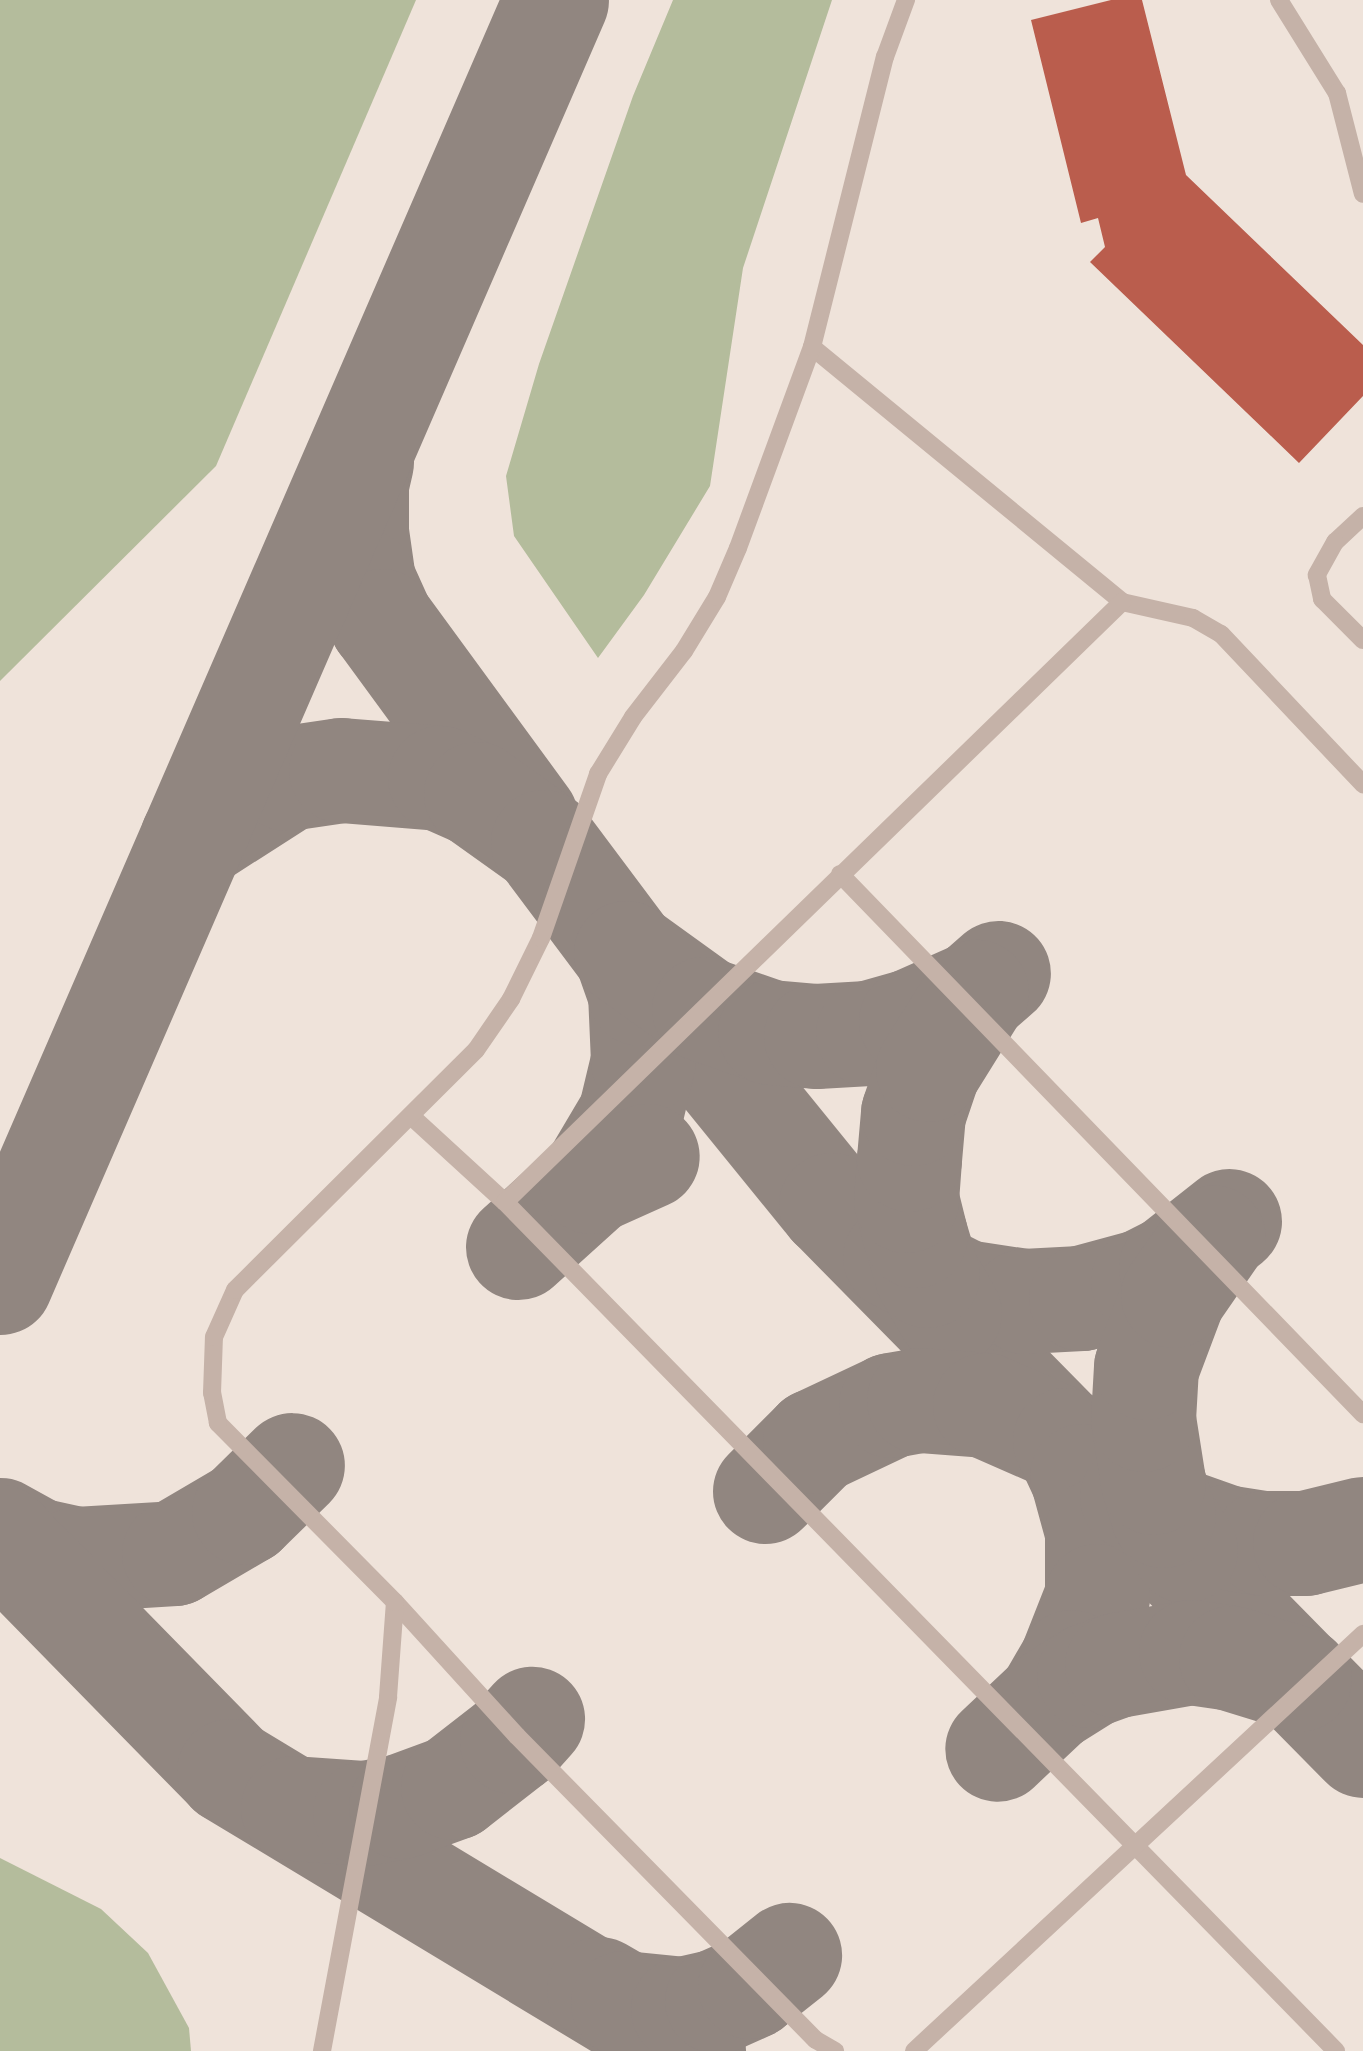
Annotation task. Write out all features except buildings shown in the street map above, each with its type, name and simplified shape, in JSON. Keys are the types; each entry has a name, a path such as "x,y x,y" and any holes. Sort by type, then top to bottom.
{"lane":[{"path":"835,2051 816,2040 517,1736 395,1602 218,1423 212,1364 214,1337 235,1290 476,1051 511,999 541,938 598,774 717,597 812,346 885,58 906,0"},
{"path":"1279,0 1337,93 1363,194"},
{"path":"812,346 1122,602 1193,618 1222,634 1363,784"},
{"path":"1363,516 1335,542 1317,575 1322,599 1363,640"},
{"path":"505,1202 688,1028 839,874 1122,602"},
{"path":"839,874 1363,1414"},
{"path":"411,1116 505,1202 1131,1846 1336,2051"},
{"path":"322,2051 388,1697 395,1602"},
{"path":"915,2051 1131,1846 1363,1634"}],"green space":[{"path":"0,0 416,0 216,466 0,681"},
{"path":"673,0 832,0 743,268 710,486 644,595 598,658 514,536 506,476 539,364 633,96"},
{"path":"0,1858 101,1909 148,1953 189,2028 191,2051 0,2051"}],"taxiway":[{"path":"0,1282 556,0"},
{"path":"361,462 356,484 356,532 363,581 381,621 526,819"},
{"path":"192,839 287,778 341,770 440,778 476,794 543,842 626,953 831,1205 1363,1745"},
{"path":"591,1181 630,1115 643,1061 640,993 626,953 704,1009 770,1032 816,1036 868,1033 911,1021 976,992 998,973"},
{"path":"949,1313 927,1275 915,1235 906,1200 909,1159 913,1113 928,1069 976,992"},
{"path":"518,1247 591,1181 647,1156"},
{"path":"895,1257 964,1292 1024,1301 1081,1298 1143,1281 1171,1267 1229,1221"},
{"path":"1185,1550 1163,1515 1153,1482 1143,1419 1146,1367 1173,1295 1213,1237"},
{"path":"765,1491 815,1441 891,1405 919,1400 985,1405 1065,1440 1082,1476 1097,1531 1097,1596 1071,1662 1049,1700 997,1749"},
{"path":"0,1530 36,1550 77,1559 174,1553 244,1512 292,1465"},
{"path":"1132,1497 1163,1515 1225,1537 1264,1543 1305,1543 1363,1529"},
{"path":"0,1537 229,1771 693,2051"},
{"path":"1049,1700 1089,1675 1117,1665 1191,1652 1231,1658 1299,1679"},
{"path":"293,1808 365,1813 401,1806 453,1787 512,1741 532,1719"},
{"path":"599,1989 623,2003 683,2009 717,2001 750,1986 789,1955"}]}
